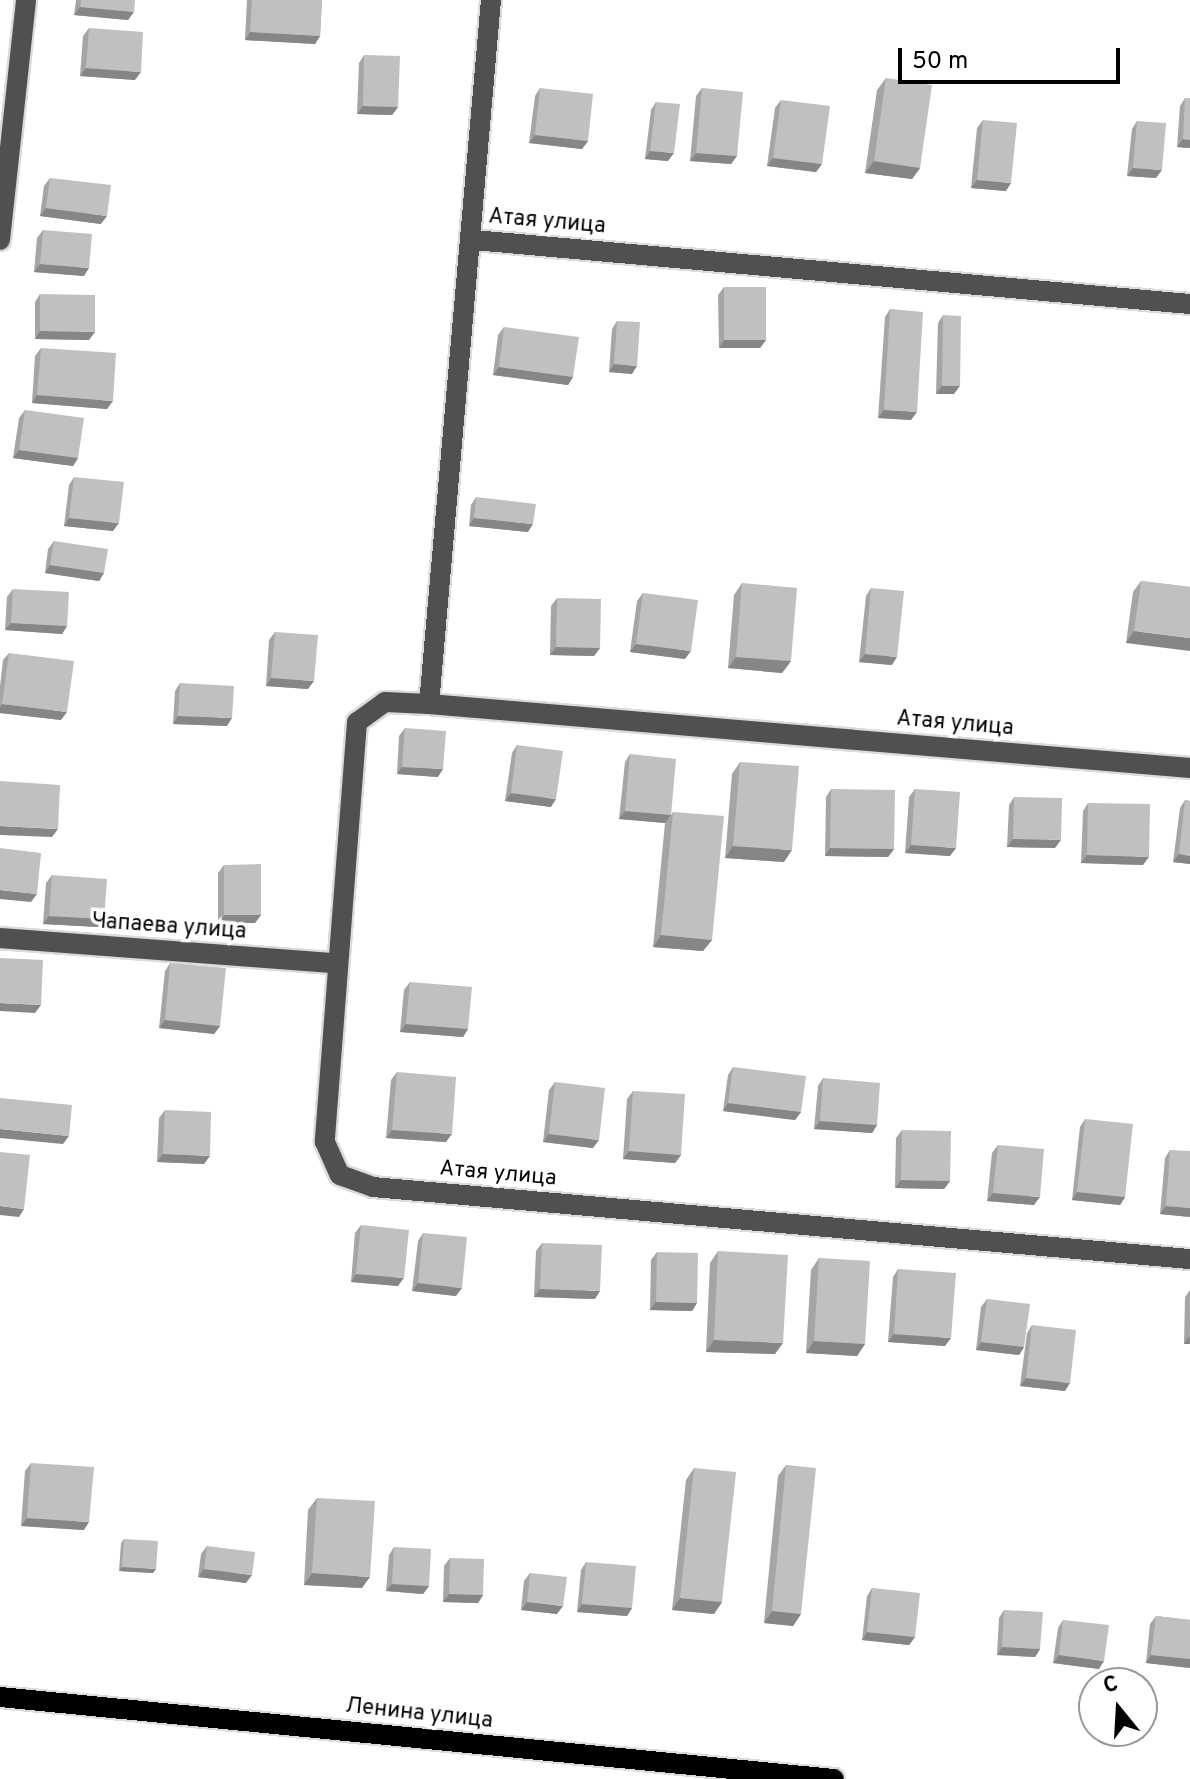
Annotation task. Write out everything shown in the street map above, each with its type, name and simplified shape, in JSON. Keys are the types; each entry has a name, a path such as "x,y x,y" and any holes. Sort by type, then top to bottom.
{"main road":[{"name":"Ленина улица","path":"0,1697 756,1775 834,1779"}],"street":[{"path":"0,240 26,0"},
{"name":"Атая улица","path":"429,704 474,240 491,0"},
{"name":"Атая улица","path":"474,240 1190,304"},
{"name":"Атая улица","path":"1190,768 385,702 357,722 335,963 325,1142 340,1175 373,1187 1190,1259"},
{"name":"Чапаева улица","path":"0,938 335,963"}],"building":[{"path":"81,0 135,0 134,12 80,7"},
{"path":"252,0 322,0 320,36 250,32"},
{"path":"89,28 143,32 141,72 86,68"},
{"path":"364,55 400,56 398,107 363,106"},
{"path":"886,78 932,85 920,168 874,161"},
{"path":"540,88 593,94 588,141 535,135"},
{"path":"702,88 743,92 737,156 696,153"},
{"path":"1185,98 1190,98 1190,140 1183,139"},
{"path":"781,100 830,106 822,164 773,158"},
{"path":"656,102 680,104 674,153 650,151"},
{"path":"983,120 1017,123 1011,183 977,180"},
{"path":"1137,121 1166,123 1162,170 1133,168"},
{"path":"50,178 111,185 107,216 46,208"},
{"path":"43,230 92,234 89,268 40,264"},
{"path":"724,287 766,287 766,340 724,340"},
{"path":"40,294 95,295 95,332 40,331"},
{"path":"890,309 923,312 917,412 884,410"},
{"path":"943,315 961,316 960,386 942,386"},
{"path":"617,321 640,322 637,366 614,364"},
{"path":"504,327 579,337 573,377 499,367"},
{"path":"41,348 116,353 113,401 37,395"},
{"path":"25,410 84,418 78,458 19,450"},
{"path":"74,477 124,482 119,523 69,518"},
{"path":"476,497 536,504 533,524 474,518"},
{"path":"54,541 108,549 104,573 50,565"},
{"path":"1141,581 1190,587 1190,638 1134,631"},
{"path":"742,583 797,588 791,661 736,657"},
{"path":"871,588 904,591 897,657 865,654"},
{"path":"13,589 69,592 67,626 11,623"},
{"path":"643,593 698,600 691,651 636,644"},
{"path":"557,598 601,599 600,648 556,647"},
{"path":"275,632 318,635 314,681 271,678"},
{"path":"9,653 74,661 67,712 2,704"},
{"path":"180,683 234,686 232,718 178,716"},
{"path":"405,728 446,731 443,769 402,767"},
{"path":"517,745 563,751 556,799 511,793"},
{"path":"630,754 676,759 671,815 625,811"},
{"path":"740,762 799,766 792,850 733,846"},
{"path":"0,781 60,785 58,829 0,826"},
{"path":"831,789 895,790 894,849 830,848"},
{"path":"915,789 960,792 956,848 911,845"},
{"path":"1014,797 1062,798 1061,840 1013,839"},
{"path":"1185,800 1190,801 1190,856 1179,854"},
{"path":"1088,803 1150,804 1149,857 1087,855"},
{"path":"673,812 724,816 712,940 661,935"},
{"path":"0,848 41,853 37,894 0,890"},
{"path":"261,864 261,915 224,915 224,865"},
{"path":"52,875 107,879 104,919 49,916"},
{"path":"0,958 43,960 41,1005 0,1003"},
{"path":"170,963 226,968 220,1026 165,1020"},
{"path":"410,982 472,987 468,1029 406,1024"},
{"path":"733,1067 806,1076 801,1112 728,1103"},
{"path":"397,1072 456,1077 452,1134 392,1130"},
{"path":"823,1078 880,1083 877,1125 820,1121"},
{"path":"555,1082 605,1088 599,1140 549,1134"},
{"path":"633,1091 685,1094 681,1155 629,1151"},
{"path":"0,1098 72,1105 69,1136 0,1129"},
{"path":"165,1110 211,1112 210,1156 163,1154"},
{"path":"1085,1119 1133,1124 1125,1197 1077,1192"},
{"path":"902,1130 951,1131 950,1181 901,1180"},
{"path":"998,1145 1044,1149 1040,1197 993,1193"},
{"path":"1170,1150 1190,1151 1190,1208 1166,1206"},
{"path":"0,1152 30,1155 24,1209 0,1206"},
{"path":"361,1225 409,1230 404,1278 356,1274"},
{"path":"423,1233 467,1237 462,1288 418,1283"},
{"path":"542,1243 602,1245 600,1291 540,1289"},
{"path":"718,1251 788,1255 783,1343 714,1340"},
{"path":"657,1252 698,1253 697,1303 656,1302"},
{"path":"819,1258 870,1261 865,1344 814,1341"},
{"path":"898,1269 956,1273 951,1338 894,1334"},
{"path":"987,1299 1030,1304 1024,1347 981,1342"},
{"path":"1032,1325 1076,1330 1070,1383 1026,1378"},
{"path":"31,1463 94,1467 89,1522 27,1518"},
{"path":"786,1465 816,1468 801,1614 772,1611"},
{"path":"694,1468 736,1472 722,1602 680,1598"},
{"path":"317,1498 375,1501 370,1577 312,1573"},
{"path":"124,1539 158,1541 156,1569 122,1567"},
{"path":"207,1546 255,1552 252,1575 204,1569"},
{"path":"394,1547 431,1549 429,1586 392,1584"},
{"path":"450,1558 484,1559 483,1595 449,1594"},
{"path":"586,1562 636,1566 632,1608 582,1604"},
{"path":"530,1573 567,1577 563,1606 527,1602"},
{"path":"872,1588 920,1593 915,1637 867,1632"},
{"path":"1004,1610 1043,1612 1040,1649 1002,1647"},
{"path":"1156,1616 1190,1620 1190,1659 1151,1655"},
{"path":"1063,1620 1109,1625 1104,1661 1059,1655"}]}
